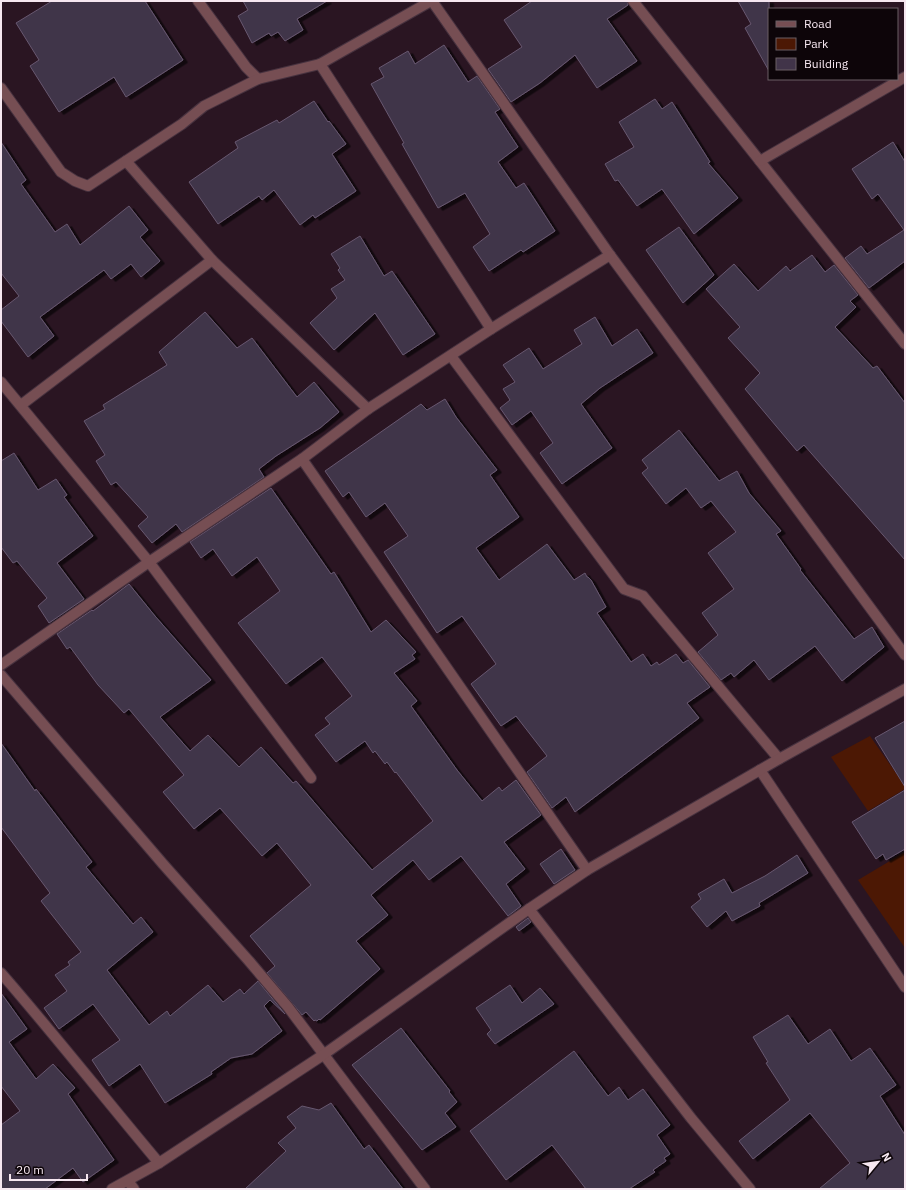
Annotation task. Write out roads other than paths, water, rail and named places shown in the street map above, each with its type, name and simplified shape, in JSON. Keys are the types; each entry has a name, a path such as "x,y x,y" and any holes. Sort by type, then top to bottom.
{"street":[{"path":"198,1 246,67 258,79"},
{"path":"1,88 61,172 75,181 88,186 182,124 204,106 258,79 320,64 432,1 610,255 905,655"},
{"path":"633,1 905,344"},
{"path":"320,64 491,329"},
{"path":"760,161 905,77"},
{"path":"126,161 212,260 368,409"},
{"path":"1,665 149,562 302,459 368,409 491,329 610,255"},
{"path":"21,405 212,260"},
{"path":"451,356 624,590 643,596 779,758"},
{"path":"1,382 149,562 311,778"},
{"path":"302,459 587,870"},
{"path":"1,675 288,1007 425,1189"},
{"path":"112,1189 131,1185 159,1163 323,1055 529,909 587,870 779,758 905,689"},
{"path":"760,770 905,987"},
{"path":"529,909 691,1118 750,1189"},
{"path":"1,973 159,1163"}]}
